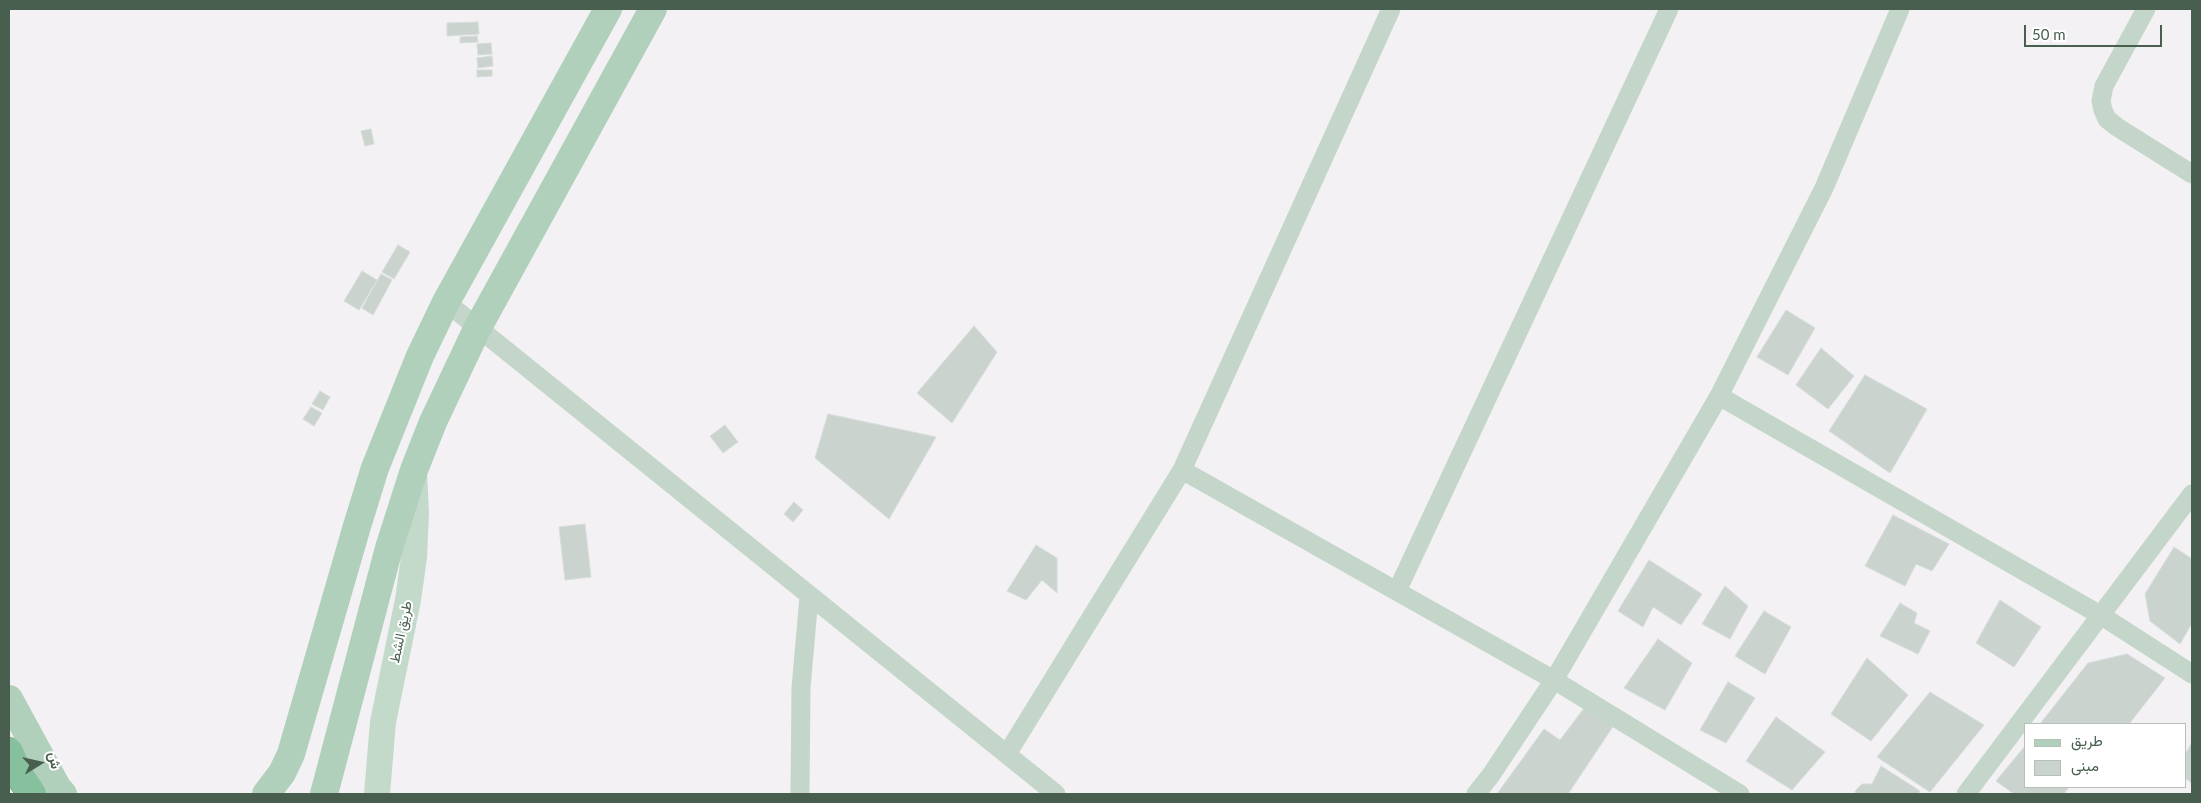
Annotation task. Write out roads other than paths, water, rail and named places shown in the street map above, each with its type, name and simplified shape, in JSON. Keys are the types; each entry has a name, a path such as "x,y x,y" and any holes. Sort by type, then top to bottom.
{"highway":[{"path":"9,752 20,776 32,794"}],"main road":[{"path":"266,794 282,773 291,754 375,468 420,356 446,302 608,9"},
{"path":"324,794 389,548 414,470 443,398 477,329 653,9"},
{"name":"طريق الشط","path":"377,794 383,722 408,600 414,557 416,513 414,470"},
{"path":"9,699 57,787 63,794"}],"street":[{"path":"1008,754 1182,470 1391,9"},
{"path":"1397,591 1670,9"},
{"path":"1476,794 1554,680 1719,396 1824,188 1900,9"},
{"path":"2146,9 2104,86 2101,101 2102,110 2117,127 2192,174"},
{"path":"446,302 477,329 1056,794"},
{"path":"1719,396 2102,616 2192,674"},
{"path":"1182,470 1554,680 1740,794"},
{"path":"1966,794 2102,616 2192,494"},
{"path":"800,794 801,688 809,596"}]}
